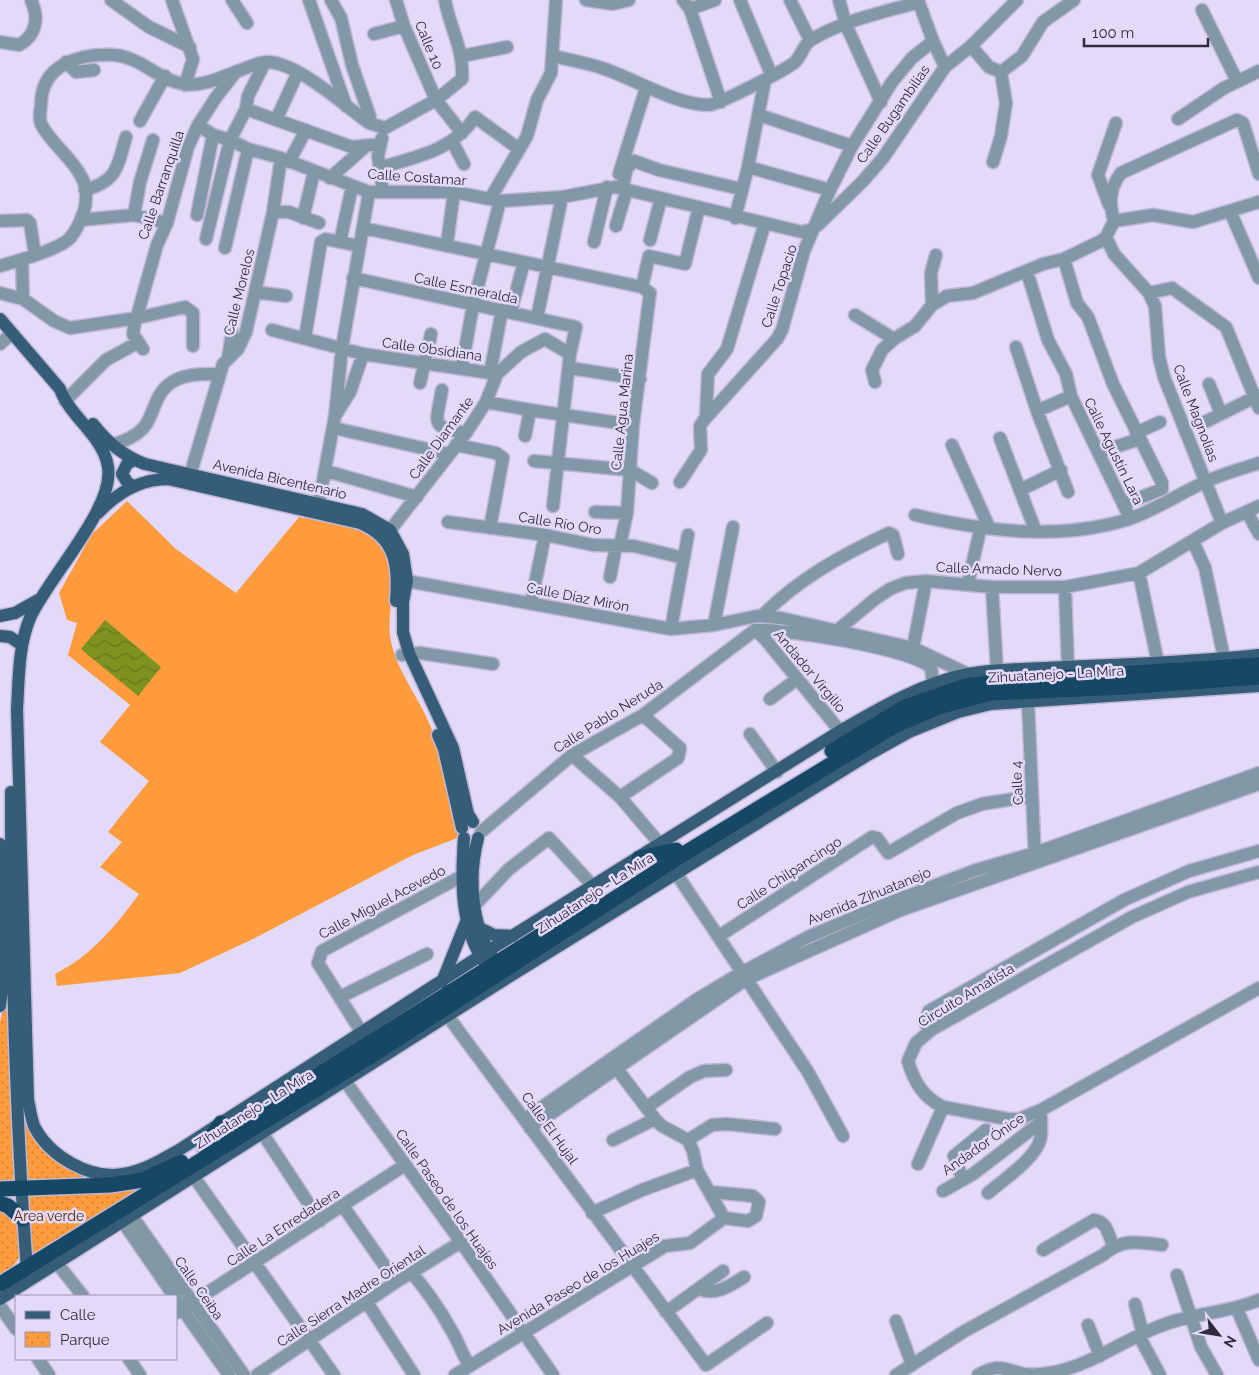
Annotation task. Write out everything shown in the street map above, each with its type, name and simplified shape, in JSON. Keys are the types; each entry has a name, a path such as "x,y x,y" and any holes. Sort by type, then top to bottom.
{"highway":[{"name":"Zihuatanejo - La Mira","path":"0,1189 110,1185 144,1180 167,1170 439,1005 676,850 857,735 905,707 940,693 965,686 1008,681 1259,665"},
{"name":"Zihuatanejo - La Mira","path":"494,969 894,726 938,707 991,693 1124,692 1259,678"},
{"path":"639,858 676,850"},
{"name":"Zihuatanejo - La Mira","path":"0,1284 27,1270 56,1259 384,1052 439,1005"},
{"path":"204,1147 221,1123"},
{"path":"0,1203 8,1206 23,1220"}],"main road":[{"name":"Avenida Bicentenario","path":"0,319 105,446 139,462 189,478 318,509 362,514 387,534"},
{"path":"27,1270 21,1189 14,986 16,709 20,665 22,645 30,619 40,599 95,516 108,478 105,446"},
{"path":"139,462 147,473 138,484 127,482 122,474 127,464 139,462"},
{"name":"Avenida Bicentenario","path":"95,516 108,503 138,484 168,478 189,478"},
{"path":"387,534 403,554 407,581 402,621 405,654"},
{"path":"0,844 2,898 28,1100 34,1126 47,1144 65,1159 82,1169 102,1174 122,1175 146,1168 221,1123 362,1033 439,1005 442,982 472,923 475,905 472,832 468,814 453,774 448,749 395,628 398,580 387,534"},
{"path":"0,616 14,613 40,599"},
{"path":"0,636 10,636 22,645"},
{"path":"494,969 513,936 840,731 878,709 933,685 968,674 996,671 1158,663 1259,655"},
{"path":"442,982 494,969 676,873 909,732 958,712 991,704 1124,692 1259,686"},
{"path":"472,832 462,876 472,923 494,969"},
{"path":"472,923 494,935 513,936"},
{"path":"0,1006 14,986"},
{"path":"0,1299 56,1259 127,1219 263,1134 345,1081 384,1052"}],"street":[{"path":"0,42 19,45 24,41 36,23 37,17 31,0"},
{"path":"111,0 150,27 190,47"},
{"path":"172,0 193,59 185,85"},
{"path":"232,0 247,23"},
{"path":"309,0 346,106"},
{"path":"331,0 341,18 352,65 370,117 369,123"},
{"name":"Calle 10","path":"396,0 404,26 436,100 457,137 464,164"},
{"path":"383,192 379,168 380,144 385,128 436,100 462,79 462,56 445,0"},
{"path":"462,367 473,305 487,253 495,200 527,136 537,100 551,73 554,56 556,0"},
{"path":"586,0 618,4 629,0"},
{"path":"715,0 687,5 721,102"},
{"path":"735,218 768,77 740,0"},
{"path":"790,0 810,40"},
{"path":"839,0 846,25 881,102"},
{"path":"1001,72 1022,56 1043,22 1074,0"},
{"path":"554,56 600,67 646,88 710,105 721,102 787,69 796,62 810,40 846,25 918,1"},
{"name":"Calle Bugambilias","path":"813,229 863,181 883,158 945,67 918,1"},
{"path":"945,67 971,46 1010,2"},
{"path":"1202,10 1237,81"},
{"path":"374,34 404,26"},
{"name":"Calle Topacio","path":"703,422 777,339 782,330 804,251 830,190 852,146 897,76 912,58 933,41"},
{"path":"971,46 989,67 1001,72"},
{"path":"462,56 506,48"},
{"path":"0,266 35,255 70,238 80,220 86,203 83,179 70,159 40,122 40,99 44,84 52,72 66,62 89,56 114,55 132,59 185,85 205,83 265,62 284,64 369,123 385,128"},
{"path":"66,62 76,72 94,70"},
{"path":"206,239 230,140 246,109 248,96 265,62"},
{"path":"1178,119 1237,81 1259,70"},
{"name":"Calle Barranquilla","path":"65,396 106,360 140,346 133,334 157,245 167,223 188,147 198,126 217,96 237,71"},
{"path":"276,120 298,72"},
{"path":"993,162 1001,136 1006,103 1001,72"},
{"path":"140,121 165,76"},
{"path":"594,242 627,168 627,160 646,88"},
{"path":"246,109 352,147 380,144"},
{"path":"758,115 852,146"},
{"path":"379,168 428,154 457,137 475,117 519,150"},
{"path":"1110,205 1113,184 1121,173 1237,120 1243,123 1259,174"},
{"path":"875,382 872,370 882,350 894,338 921,320 932,305 947,296 973,293 1043,264 1064,259 1106,237 1114,221 1098,175 1116,123"},
{"name":"Calle Costamar","path":"198,126 213,135 230,140 248,149 285,160 369,192 454,192 495,200 562,197 618,188 735,218 802,232 813,229"},
{"name":"Calle Morelos","path":"189,478 220,374 228,359 243,342 285,160 306,130"},
{"path":"197,215 213,135"},
{"path":"85,190 103,185 108,181 117,166 126,138"},
{"path":"134,215 140,182 153,140"},
{"path":"330,178 366,146"},
{"path":"226,248 248,149"},
{"path":"627,160 659,170 741,189"},
{"path":"748,168 830,190"},
{"path":"303,218 314,172"},
{"path":"340,242 352,186"},
{"path":"616,226 618,188"},
{"path":"318,509 334,422 342,348 353,278 364,228 369,192"},
{"path":"448,244 454,192"},
{"path":"537,318 562,197"},
{"path":"650,240 661,198"},
{"path":"1114,221 1130,217 1154,215 1193,222 1259,202"},
{"path":"364,228 448,244 642,288 649,256 686,264 699,208"},
{"path":"273,212 283,211 319,222"},
{"path":"1230,211 1259,278"},
{"path":"80,220 134,215 167,223"},
{"path":"0,222 27,220 30,223 35,255"},
{"path":"680,482 701,450 708,374 727,349 765,223"},
{"name":"Calle Magnolias","path":"1106,237 1114,254 1149,293 1155,306 1159,357 1164,377 1222,524"},
{"path":"305,338 321,242 326,238 359,246"},
{"path":"932,305 931,272 936,255"},
{"path":"1064,259 1077,303 1088,317 1113,384 1162,484 1162,489 1124,504"},
{"path":"22,260 24,299"},
{"name":"Calle Diamante","path":"387,534 466,433 486,402 506,310 524,262"},
{"name":"Calle Agustín Lara","path":"1027,272 1048,340 1066,374 1071,396 1130,519"},
{"name":"Calle Esmeralda","path":"353,278 574,325"},
{"name":"Calle Agua Marina","path":"610,577 627,513 634,424 651,296 647,290 642,288"},
{"path":"1149,293 1172,288 1226,327 1258,400 1221,414 1202,424"},
{"path":"256,292 286,296"},
{"path":"0,294 24,299 54,321 70,328 137,318 185,307 193,313 193,346"},
{"path":"855,315 894,338"},
{"name":"Calle Río Oro","path":"553,506 570,368 570,354 576,331 574,325"},
{"path":"272,330 363,354 350,392 334,422"},
{"path":"228,359 232,333"},
{"path":"0,344 11,334"},
{"path":"420,383 431,334"},
{"name":"Calle Diamante","path":"493,373 521,352 546,339 570,354"},
{"path":"1016,347 1037,411 1068,492"},
{"name":"Calle Obsidiana","path":"363,354 493,373"},
{"path":"570,368 640,379"},
{"path":"105,446 142,430 149,420 156,401 169,384 191,375 220,374"},
{"path":"1209,384 1221,414"},
{"path":"442,390 436,420 438,425 442,428 466,433"},
{"path":"1037,411 1071,396"},
{"path":"486,402 563,415 634,424"},
{"path":"525,436 530,410"},
{"path":"334,422 452,450 501,459 490,528"},
{"path":"1099,452 1138,436 1160,422"},
{"path":"1000,438 1036,532"},
{"path":"952,445 985,526 968,583"},
{"path":"534,460 630,470 652,483"},
{"path":"914,515 956,525 985,526 1036,532 1083,529 1130,519 1206,482 1259,463"},
{"path":"1020,490 1060,470"},
{"path":"326,471 417,497"},
{"name":"Calle Amado Nervo","path":"833,634 890,589 905,583 968,583 992,587 1065,587 1139,573 1222,524 1259,506"},
{"path":"595,512 627,513"},
{"path":"1247,512 1259,534"},
{"name":"Calle Río Oro","path":"448,522 544,535 581,544 634,546 684,558"},
{"path":"714,625 733,527"},
{"path":"762,616 772,604 828,563 889,533 893,536 898,554"},
{"path":"671,629 688,534"},
{"path":"530,603 544,535"},
{"path":"1193,541 1205,568 1224,658"},
{"path":"1139,573 1158,663"},
{"name":"Calle Díaz Mirón","path":"407,581 671,629 714,625 762,616 793,620 833,634"},
{"path":"913,648 926,582"},
{"path":"992,587 996,671"},
{"path":"1065,587 1068,667"},
{"path":"735,645 741,633 737,620"},
{"path":"755,630 833,634 913,648 968,674"},
{"name":"Calle Pablo Neruda","path":"472,832 572,755 643,715 755,630"},
{"name":"Andador Virgilio","path":"755,630 840,731"},
{"path":"833,634 924,662 931,667 933,685"},
{"path":"405,654 450,656 473,662 493,664"},
{"path":"770,699 797,679"},
{"name":"Calle 4","path":"1028,701 1035,858"},
{"path":"620,797 678,758 681,753 680,748 643,715"},
{"path":"750,734 777,772"},
{"path":"572,755 620,797 660,844"},
{"name":"Avenida Zihuatanejo","path":"1035,858 1259,773"},
{"name":"Avenida Zihuatanejo","path":"528,1123 618,1069 743,977 808,937 883,905 976,870 1035,858 1259,784"},
{"name":"Calle Chilpancingo","path":"719,936 875,837 888,853 957,813 982,804 1032,796"},
{"path":"475,905 509,870 549,838 593,886"},
{"path":"931,1030 925,1023 929,1011 1124,900 1189,872 1259,851"},
{"name":"Circuito Amatista","path":"1259,872 1188,892 1132,917 931,1030 916,1044 908,1062 918,1087 934,1102 943,1107 1008,1119 1041,1116 1259,988"},
{"path":"676,873 719,936 743,977 808,1072 843,1136"},
{"name":"Calle Miguel Acevedo","path":"340,997 318,963 318,957 322,950 462,876"},
{"path":"1124,900 1132,917"},
{"path":"362,1033 340,997 427,954"},
{"name":"Avenida Zihuatanejo","path":"528,1123 696,1000 743,977"},
{"name":"Calle El Hujal","path":"439,1005 528,1123 630,1266 706,1365 767,1323"},
{"path":"618,1069 655,1120 662,1126 688,1140 693,1151 697,1170 724,1218 748,1221 756,1216 759,1202 757,1198 711,1192"},
{"path":"647,1108 690,1077 704,1071 726,1070"},
{"name":"Calle Paseo de los Huajes","path":"345,1081 461,1242 523,1335 553,1375"},
{"path":"918,1164 943,1107"},
{"path":"988,1193 1030,1157 1039,1143 1041,1116"},
{"name":"Andador Ónice","path":"943,1191 963,1180 1041,1116"},
{"path":"614,1140 655,1120"},
{"path":"688,1140 712,1126 727,1124 775,1129"},
{"path":"963,1180 954,1156 986,1130"},
{"path":"263,1134 320,1221"},
{"name":"Calle La Enredadera","path":"182,1307 320,1221 405,1165"},
{"path":"592,1213 642,1190 697,1170"},
{"path":"194,1177 334,1375"},
{"path":"343,1206 396,1282"},
{"name":"Avenida Paseo de los Huajes","path":"455,1375 523,1335 630,1266 665,1246 690,1243 724,1218"},
{"name":"Calle Ceiba","path":"127,1219 173,1295"},
{"name":"Calle Ceiba","path":"127,1219 174,1295"},
{"path":"1043,1250 1094,1220 1104,1225 1113,1246"},
{"name":"Calle Sierra Madre Oriental","path":"257,1375 366,1301 461,1242"},
{"path":"896,1375 963,1332 1103,1255 1113,1246 1127,1242 1162,1244"},
{"path":"56,1259 82,1295"},
{"path":"666,1312 723,1271"},
{"path":"412,1273 438,1308 454,1335 460,1352 470,1366"},
{"path":"1176,1274 1201,1347 1217,1375"},
{"path":"698,1289 708,1293 725,1288 744,1277"},
{"path":"978,1375 991,1368 1004,1367 1026,1374 1037,1375 1057,1371 1078,1370 1100,1356 1164,1325 1191,1317 1237,1308 1259,1300"},
{"path":"366,1301 414,1375"},
{"path":"1135,1304 1141,1335 1160,1375"},
{"path":"0,1306 15,1328"},
{"name":"Calle Ceiba","path":"182,1307 229,1375"},
{"name":"Calle Ceiba","path":"182,1307 244,1375"},
{"path":"1237,1308 1259,1360"},
{"path":"896,1321 912,1364"},
{"path":"1088,1325 1100,1356"},
{"path":"39,1360 49,1375"},
{"path":"130,1360 140,1375"}],"green space":[{"path":"127,501 176,549 236,593 299,517 357,529 377,539 384,546 389,556 392,578 390,636 393,648 402,672 427,718 437,743 460,837 413,855 253,939 180,973 57,986 55,974 92,949 121,918 139,894 100,867 122,842 108,832 149,781 100,742 130,705 68,655 77,623 67,620 59,593 92,534"},
{"path":"9,985 16,1185 0,1186 0,1022"},
{"name":"Area verde","path":"22,1106 40,1143 48,1152 66,1168 93,1179 26,1185"},
{"name":"Area verde","path":"144,1186 30,1256 23,1194"},
{"path":"0,1205 16,1216 21,1250 15,1263 0,1275"}],"water":[{"path":"105,620 161,667 138,696 81,649"}]}
